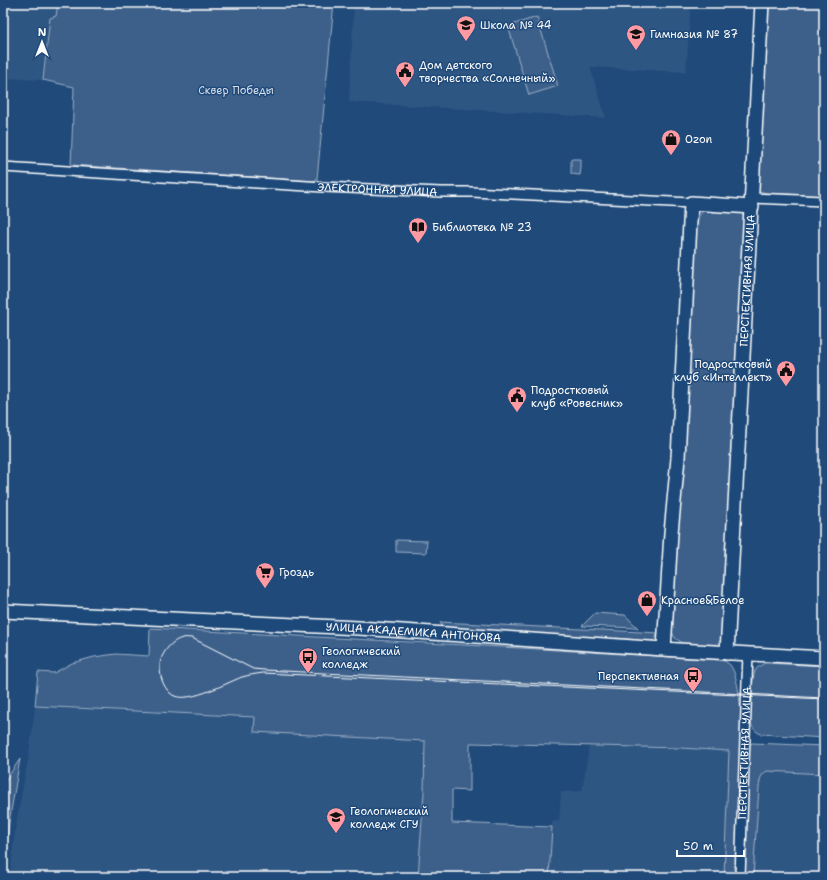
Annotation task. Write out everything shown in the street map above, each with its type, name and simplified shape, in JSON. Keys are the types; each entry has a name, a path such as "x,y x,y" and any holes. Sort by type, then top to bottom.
{"street":[{"name":"ПЕРСПЕКТИВНАЯ УЛИЦА","path":"727,653 762,3"},
{"name":"ЭЛЕКТРОННАЯ УЛИЦА","path":"3,167 323,187 472,192 691,203 824,201"},
{"path":"664,649 671,533 678,458 691,203"},
{"name":"УЛИЦА АКАДЕМИКА АНТОНОВА","path":"3,611 359,628 664,649 824,658"},
{"name":"ПЕРСПЕКТИВНАЯ УЛИЦА","path":"740,877 748,654"}],"shaded area":[{"path":"3,3 58,3 56,16 50,18 43,80 3,78"},
{"name":"Школа № 44","path":"354,3 691,3 686,72 590,67 606,118 349,102"},
{"path":"3,654 6,659 5,691 3,701"},
{"path":"35,706 255,717 255,732 425,741 424,792 418,877 10,877 15,830 29,754"},
{"path":"589,746 681,748 729,751 724,877 549,877 552,821 559,821 561,792 582,791"},
{"path":"753,756 824,760 824,877 748,877"}],"green space":[{"name":"Сквер Победы","path":"58,3 334,3 317,179 314,181 71,165 74,87 43,80 50,18 56,16"},
{"path":"768,3 824,3 824,196 767,193 759,191 756,184"},
{"path":"537,17 558,86 529,95 508,26"},
{"path":"571,159 581,159 580,175 571,174"},
{"path":"709,208 743,210 746,214 724,635 720,641 714,645 684,644 675,638 672,632 696,228 699,216 703,211"},
{"path":"396,540 427,541 426,553 396,552"},
{"path":"595,613 625,615 638,628 582,626"},
{"path":"440,622 658,633 653,640 649,642 616,638 612,641 443,628"},
{"path":"150,628 721,660 729,664 732,669 737,684 740,702 741,725 735,877 724,877 729,751 681,748 470,743 470,791 452,790 452,823 552,827 549,877 418,877 424,792 425,741 254,732 255,717 35,706 38,672 54,673 72,663 94,657 116,654 149,656"},
{"path":"765,663 824,666 824,738 761,734 753,728 750,712 754,675 757,668"},
{"path":"752,743 824,746 824,774 767,771 763,774 759,787 753,877 741,877 747,747"},
{"path":"20,759 9,823 3,877 3,784"}],"tram line":[{"path":"824,698 253,669 192,638 179,639 170,645 161,658 160,663 161,678 165,687 176,697 194,696 242,677 263,673 824,699"}],"place":[{"name":"Школа № 44","path":"466,42"},
{"name":"Гимназия № 87","path":"636,51"},
{"name":"Дом детского творчества «Солнечный»","path":"405,88"},
{"name":"Ozon","path":"671,156"},
{"name":"Библиотека № 23","path":"418,244"},
{"name":"Подростковый клуб «Интеллект»","path":"786,387"},
{"name":"Подростковый клуб «Ровесник»","path":"517,413"},
{"name":"Гроздь","path":"265,589"},
{"name":"Красное&Белое","path":"647,617"},
{"name":"Геологический колледж","path":"308,674"},
{"name":"Перспективная","path":"693,693"},
{"name":"Геологический колледж СГУ","path":"336,834"}]}
